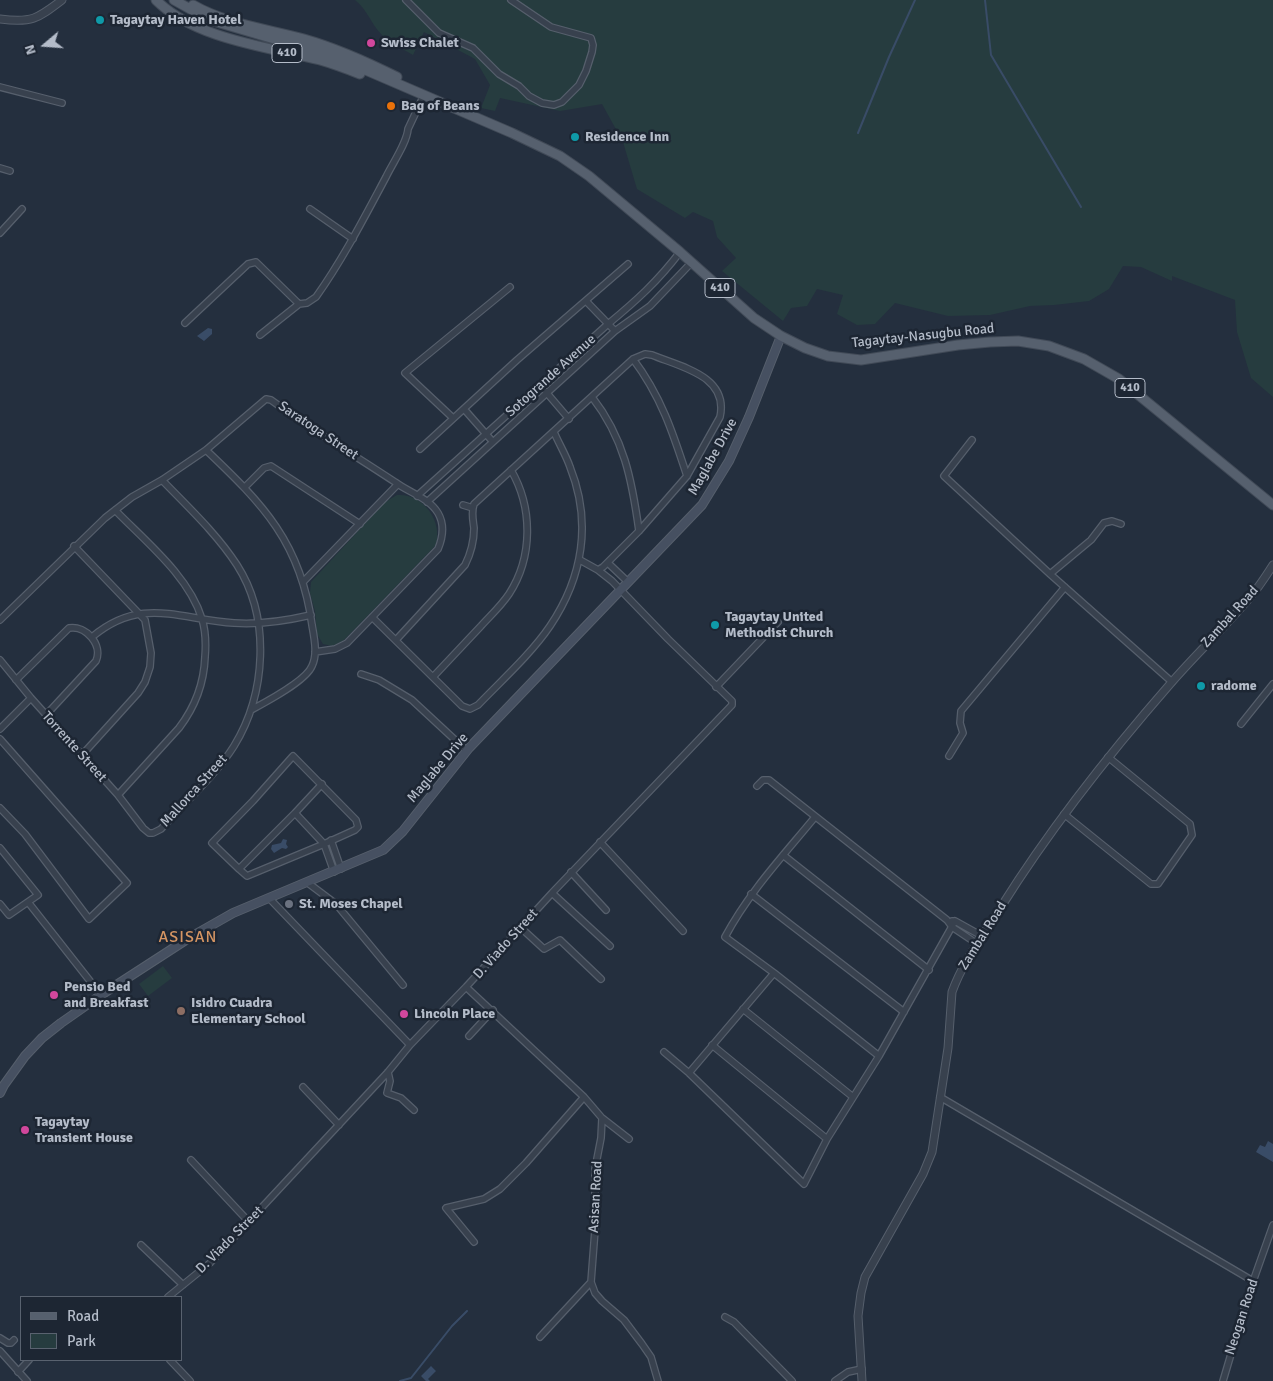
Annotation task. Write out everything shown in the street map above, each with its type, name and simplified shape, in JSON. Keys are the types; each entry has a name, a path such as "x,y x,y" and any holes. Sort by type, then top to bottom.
{"main road":[{"name":"Tagaytay-Nasugbu Road","path":"156,0 184,21 202,29 222,36 321,61 392,87 424,95"},
{"name":"Tagaytay-Nasugbu Road","path":"174,0 210,20 326,55 424,95 560,156 589,176 680,252 754,318 780,336 805,348 820,353 861,360 990,342 1036,342 1064,350 1102,368 1119,379 1273,505"},
{"name":"Tagaytay-Nasugbu Road","path":"183,0 212,14 324,45 396,77 424,95"},
{"name":"Maglabe Drive","path":"0,1093 25,1056 42,1038 101,995 189,938 233,913 383,850 403,831 467,751 702,504 729,461 749,417 780,336"}],"street":[{"path":"0,20 33,20 62,0"},
{"path":"406,0 439,33 473,48 498,74 519,86 529,96 542,103 554,105 562,102 579,85 586,71 593,45 591,38 551,27 511,0"},
{"path":"0,87 62,103"},
{"path":"260,335 299,304 307,303 316,297 352,239 396,157 424,95"},
{"path":"0,168 10,170"},
{"path":"0,233 22,209"},
{"path":"310,209 352,239"},
{"name":"Sotogrande Avenue","path":"417,496 487,435 608,324 648,291 680,252"},
{"path":"185,323 248,264 256,262 299,304"},
{"name":"Sotogrande Avenue","path":"427,502 615,332 643,312 691,263"},
{"path":"420,449 517,360 628,264"},
{"path":"453,418 405,373 510,287"},
{"path":"648,291 656,299"},
{"path":"586,301 615,332"},
{"path":"635,303 643,312"},
{"path":"396,640 465,565 470,555 474,537 472,508 480,497 569,419 633,359 645,354 652,355 701,375 717,389 722,403 720,417 687,476 639,531 608,563 598,570"},
{"path":"633,359 660,402 668,419 687,476"},
{"path":"540,386 569,419"},
{"path":"592,397 611,425 628,466 639,531"},
{"name":"Saratoga Street","path":"0,620 74,546 115,510 206,450 266,399 271,400 427,502 438,513 442,523 443,533 438,549 372,617 341,647 314,652"},
{"path":"464,409 493,442"},
{"path":"372,617 465,708 470,709 478,705 550,626 567,595 580,560 582,522 580,504 570,467 554,432"},
{"path":"972,440 944,476 1050,574 1172,682"},
{"path":"206,450 245,487 283,536 296,560 311,614 314,652 312,666 300,680 251,710"},
{"path":"245,487 264,468 271,466 360,524"},
{"path":"433,677 498,608 516,581 524,556 528,521 520,486 511,470"},
{"name":"Mallorca Street","path":"150,832 154,833 161,829 220,764 233,746 251,710 259,667 259,623 246,582 216,537 162,480"},
{"path":"303,582 398,484"},
{"path":"463,505 472,508"},
{"path":"115,510 190,592 202,619 205,632 204,678 193,707 179,728 118,795"},
{"path":"1050,574 1091,540 1104,523 1112,521 1121,524"},
{"path":"74,546 140,613 144,620 151,653 150,666 145,682 127,706 82,755"},
{"name":"D. Viado Street","path":"169,1296 210,1263 571,872 732,705 732,701 716,687 612,580 580,560"},
{"path":"608,563 628,582"},
{"name":"Zambal Road","path":"862,1381 858,1316 865,1277 923,1174 932,1152 948,1048 952,992 976,943 1064,814 1108,757 1172,682 1252,595 1273,565"},
{"path":"949,756 963,733 960,723 961,711 1065,587"},
{"path":"92,637 118,619 140,613 163,612 202,619 259,623 278,622 311,614"},
{"path":"716,687 778,622"},
{"path":"16,680 65,630 72,627 76,628 92,637 98,650 96,661 46,715"},
{"name":"Torrente Street","path":"0,660 31,698 118,795 143,828 150,832"},
{"path":"361,674 380,680 412,700 467,751"},
{"path":"1241,724 1273,684"},
{"path":"0,729 31,698"},
{"path":"0,739 127,883 89,919 25,834 0,808"},
{"path":"293,756 322,784 358,824 355,830 247,876 212,843 293,756"},
{"path":"1064,814 1151,884 1158,884 1192,836 1190,824 1108,757"},
{"path":"757,786 763,780 769,780 947,920 952,927 976,943"},
{"path":"239,869 322,784"},
{"path":"295,813 324,844 338,870"},
{"path":"815,817 751,894 725,937 879,1056"},
{"path":"331,840 338,870"},
{"path":"600,842 683,931"},
{"path":"0,848 38,895 8,915 0,904"},
{"path":"783,855 929,970"},
{"path":"571,872 606,910"},
{"path":"308,883 336,904 403,985"},
{"path":"552,893 610,946"},
{"path":"751,894 904,1012"},
{"path":"269,898 410,1045"},
{"path":"28,902 101,995"},
{"path":"947,920 955,921 982,936"},
{"path":"664,1052 689,1073 804,1184 827,1138 879,1056 955,921"},
{"path":"520,927 544,949 560,940 600,979"},
{"path":"689,1073 774,973"},
{"path":"466,987 493,1010 584,1097 602,1118 629,1139"},
{"path":"743,1009 853,1097"},
{"path":"469,1036 493,1010"},
{"path":"712,1045 827,1138"},
{"path":"388,1072 390,1082 387,1093 401,1098 414,1110"},
{"path":"303,1087 339,1124"},
{"path":"474,1242 446,1208 484,1199 500,1188 526,1163 584,1097"},
{"path":"940,1097 1253,1281"},
{"name":"Asisan Road","path":"591,1282 595,1230 595,1169 601,1138 602,1118"},
{"path":"191,1160 249,1222"},
{"name":"Neogan Road","path":"1222,1381 1253,1281 1273,1225"},
{"path":"141,1245 182,1285"},
{"path":"540,1337 591,1282 595,1293 624,1320 651,1357 658,1381"},
{"path":"725,1317 734,1322 792,1381"},
{"path":"0,1338 8,1343 14,1340"},
{"path":"0,1351 27,1381"},
{"path":"18,1372 28,1361"},
{"path":"171,1361 190,1381"},
{"path":"835,1381 848,1372 862,1368"}],"green space":[{"path":"355,0 1273,0 1273,397 1251,378 1237,332 1235,300 1172,276 1172,281 1141,267 1123,266 1109,289 1089,301 1030,306 990,315 948,316 895,303 875,324 857,325 837,314 843,295 817,289 807,306 791,308 783,321 722,271 736,258 717,237 713,221 693,212 685,218 637,189 623,142 602,104 560,111 500,98 495,111 481,108 490,85 475,59 424,32 413,55 382,35"},
{"path":"397,495 415,499 429,510 437,527 436,545 343,641 332,646 323,644 317,634 315,611 310,593 311,582 385,502"},
{"path":"163,966 172,978 148,996 139,984"}],"water":[{"path":"208,328 212,329 212,334 204,341 197,336"},
{"path":"283,839 287,840 286,844 288,847 274,853 271,849 272,845 281,843"},
{"path":"1268,1141 1273,1144 1273,1162 1256,1152 1260,1145 1265,1147"},
{"path":"431,1366 436,1371 428,1379 430,1381 426,1381 421,1376"}],"waterway":[{"path":"858,133 915,0"},
{"path":"985,0 991,55 1081,207"},
{"path":"400,1381 411,1378 452,1326 467,1311"}],"place":[{"name":"Tagaytay Haven Hotel","path":"100,20"},
{"name":"Swiss Chalet","path":"371,43"},
{"name":"Bag of Beans","path":"391,106"},
{"name":"Residence Inn","path":"575,137"},
{"name":"Tagaytay United Methodist Church","path":"715,625"},
{"name":"radome","path":"1201,686"},
{"name":"St. Moses Chapel","path":"289,904"},
{"name":"Pensio Bed and Breakfast","path":"54,995"},
{"name":"Isidro Cuadra Elementary School","path":"181,1011"},
{"name":"Lincoln Place","path":"404,1014"},
{"name":"Tagaytay Transient House","path":"25,1130"}],"district":[{"name":"ASISAN","path":"188,938"}]}
